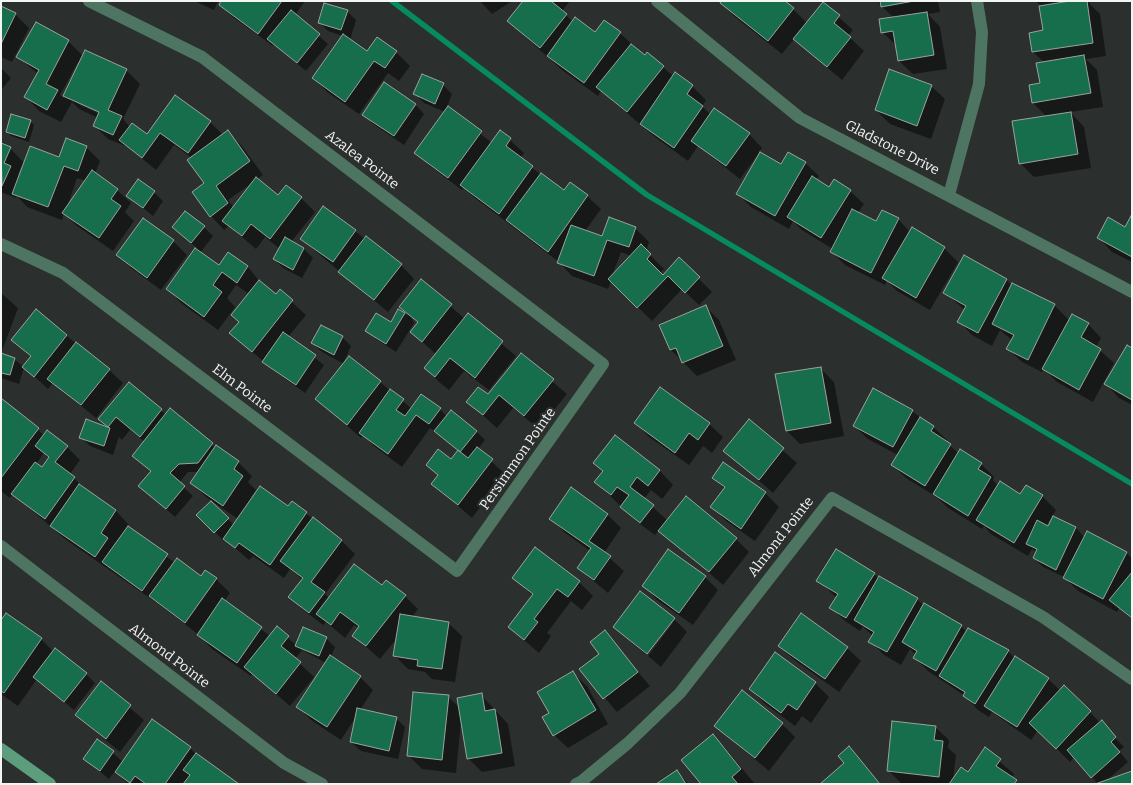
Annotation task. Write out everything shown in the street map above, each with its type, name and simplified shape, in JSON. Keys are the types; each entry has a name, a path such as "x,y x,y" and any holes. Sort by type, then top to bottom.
{"street":[{"name":"Azalea Pointe","path":"89,1 202,57 603,364"},
{"path":"949,195 979,84 982,32 977,1"},
{"name":"Gladstone Drive","path":"658,2 800,118 1132,292"},
{"name":"Elm Pointe","path":"1,244 63,272 457,571"},
{"name":"Persimmon Pointe","path":"457,571 603,364"},
{"name":"Almond Pointe","path":"576,784 628,743 680,693 832,498 1044,616 1132,679"},
{"name":"Almond Pointe","path":"1,546 284,763 322,784"},
{"path":"1,750 50,784"}],"building":[{"path":"221,1 282,1 258,34 219,5"},
{"path":"523,1 551,1 567,14 540,48 507,21"},
{"path":"721,1 785,1 794,8 768,41 720,3"},
{"path":"880,1 914,1 881,7"},
{"path":"1070,1 1087,1 1093,43 1032,52 1029,33 1043,30 1039,6"},
{"path":"823,2 840,15 834,23 851,37 827,67 793,39"},
{"path":"324,3 348,10 341,30 318,23"},
{"path":"1,6 16,13 1,44"},
{"path":"291,10 320,34 297,63 267,39"},
{"path":"927,12 934,55 898,61 893,31 881,33 879,19"},
{"path":"575,17 595,32 604,20 621,32 584,83 547,56"},
{"path":"36,22 69,40 46,84 58,90 47,110 24,97 39,70 16,57"},
{"path":"343,34 367,51 377,37 397,51 385,68 374,61 345,102 312,78"},
{"path":"631,44 645,55 647,52 664,66 627,112 596,87"},
{"path":"85,50 127,69 108,110 122,116 113,135 93,126 99,112 63,96"},
{"path":"1084,55 1091,93 1032,103 1029,85 1040,83 1036,63"},
{"path":"889,69 932,85 917,126 875,110"},
{"path":"675,72 693,85 687,94 703,106 674,148 640,124"},
{"path":"422,74 444,83 435,104 413,94"},
{"path":"384,82 416,104 394,136 362,115"},
{"path":"175,95 211,121 188,153 160,133 142,158 119,140 132,123 147,134"},
{"path":"448,106 482,131 448,178 414,153"},
{"path":"714,108 750,133 726,166 691,141"},
{"path":"1071,112 1078,154 1019,164 1012,121"},
{"path":"11,114 31,120 25,138 6,132"},
{"path":"228,130 250,161 216,186 228,203 210,217 192,192 204,183 187,160"},
{"path":"500,130 511,138 506,146 533,166 499,214 460,185"},
{"path":"66,138 87,146 78,171 64,166 48,207 12,194 30,146 59,157"},
{"path":"1,143 11,147 4,163 11,166 2,186"},
{"path":"760,152 781,164 788,152 806,162 775,216 736,194"},
{"path":"92,170 118,189 111,199 121,206 99,238 62,213"},
{"path":"541,173 564,190 570,182 588,195 548,252 506,220"},
{"path":"812,176 829,187 834,179 851,190 821,238 787,217"},
{"path":"256,177 278,195 286,185 302,197 270,239 251,224 242,236 222,221"},
{"path":"138,179 155,191 143,208 126,196"},
{"path":"323,206 356,230 333,262 300,239"},
{"path":"852,209 876,221 882,210 899,218 871,273 830,252"},
{"path":"185,211 205,226 191,243 172,227"},
{"path":"1132,214 1132,257 1097,238 1108,217 1125,227"},
{"path":"609,217 636,227 629,247 607,240 594,276 557,263 571,225 602,236"},
{"path":"143,218 174,240 147,278 116,255"},
{"path":"912,227 945,247 916,298 882,278"},
{"path":"366,236 402,264 374,300 338,272"},
{"path":"285,237 304,248 293,270 273,259"},
{"path":"641,244 651,254 647,259 663,275 679,257 700,277 685,293 668,276 637,308 608,279"},
{"path":"195,248 219,265 228,252 248,266 237,283 222,272 213,285 222,292 204,317 166,289"},
{"path":"964,255 1007,279 978,333 957,322 966,306 943,293"},
{"path":"421,279 452,304 422,342 410,332 418,322 399,307"},
{"path":"259,280 276,294 280,289 293,300 252,352 229,333 239,322 231,315"},
{"path":"1012,283 1055,304 1028,360 1006,349 1014,335 992,324"},
{"path":"706,305 723,346 682,363 676,348 670,350 659,325"},
{"path":"36,309 67,335 34,377 22,367 31,356 11,340"},
{"path":"398,309 405,313 386,344 365,331 376,313 391,322"},
{"path":"468,313 503,341 475,378 450,358 435,377 424,368"},
{"path":"1072,314 1089,323 1081,337 1101,349 1079,390 1042,369"},
{"path":"321,325 343,336 334,355 311,343"},
{"path":"283,332 316,355 296,385 262,362"},
{"path":"76,342 110,369 81,405 47,379"},
{"path":"1127,345 1132,348 1132,400 1104,384"},
{"path":"1,353 15,358 10,375 1,373"},
{"path":"521,353 554,379 524,416 499,395 483,415 466,402 478,387 488,394"},
{"path":"349,356 381,381 347,425 315,399"},
{"path":"821,367 831,423 786,431 775,374"},
{"path":"129,382 162,409 140,437 116,417 108,427 98,419"},
{"path":"660,387 710,423 698,440 689,433 675,453 634,423"},
{"path":"873,388 913,410 893,447 853,426"},
{"path":"390,389 404,399 396,410 405,416 421,394 441,408 429,424 416,415 388,454 359,433"},
{"path":"1,398 39,428 1,478"},
{"path":"170,408 213,443 198,463 179,464 170,473 185,486 166,509 138,486 151,471 132,456"},
{"path":"451,410 477,431 460,452 434,431"},
{"path":"920,417 934,426 931,431 951,444 925,486 891,465"},
{"path":"86,419 110,428 104,446 79,438"},
{"path":"749,419 784,448 759,480 723,451"},
{"path":"47,430 68,446 55,462 75,477 45,519 11,494 35,462 42,467 49,457 35,446"},
{"path":"615,435 660,470 648,486 637,477 630,487 654,505 640,523 620,507 629,495 617,487 611,495 594,482 603,471 593,463"},
{"path":"216,445 239,461 234,469 243,476 223,506 190,483"},
{"path":"477,447 493,459 458,505 431,484 438,475 426,465 438,449 451,459 458,450 468,458"},
{"path":"960,449 982,463 978,469 991,477 968,516 933,494"},
{"path":"723,462 766,492 741,529 710,507 725,487 712,478"},
{"path":"1000,481 1020,494 1026,485 1043,495 1014,543 976,520"},
{"path":"79,484 116,510 101,533 108,538 95,557 50,526"},
{"path":"260,486 288,506 292,501 307,512 270,565 239,543 235,548 223,539"},
{"path":"571,487 608,514 589,541 611,556 594,580 577,568 591,548 549,519"},
{"path":"686,496 737,538 709,572 658,531"},
{"path":"211,501 229,518 214,533 196,515"},
{"path":"1053,516 1076,527 1056,570 1033,558 1037,549 1026,544 1037,520 1048,526"},
{"path":"313,517 342,540 311,582 325,592 309,613 288,597 303,578 280,561"},
{"path":"128,526 168,554 142,591 102,562"},
{"path":"1087,531 1127,552 1103,599 1063,578"},
{"path":"535,547 580,581 568,597 557,589 534,619 538,622 524,640 508,627 533,594 512,578"},
{"path":"668,549 706,576 679,613 642,586"},
{"path":"836,549 875,573 846,618 829,608 838,594 816,581"},
{"path":"177,558 201,576 205,570 217,578 185,623 149,596"},
{"path":"354,564 382,585 386,580 406,595 366,646 352,636 359,626 340,612 331,625 316,614"},
{"path":"1132,572 1132,618 1109,600"},
{"path":"879,576 918,598 887,652 868,642 874,632 854,620"},
{"path":"640,591 675,618 647,654 613,627"},
{"path":"222,598 262,627 237,663 197,635"},
{"path":"924,603 962,625 936,671 913,658 917,651 902,642"},
{"path":"6,613 42,638 4,693 1,691 1,620"},
{"path":"801,613 848,647 825,679 778,646"},
{"path":"400,614 449,622 442,669 417,666 418,660 393,656"},
{"path":"277,626 289,636 281,646 301,662 276,694 244,667"},
{"path":"303,627 327,637 319,656 295,646"},
{"path":"968,628 1009,650 975,704 963,696 965,692 939,676"},
{"path":"605,630 638,672 603,699 579,669 599,654 590,642"},
{"path":"55,648 87,673 64,702 33,677"},
{"path":"775,652 816,682 797,710 788,704 781,713 749,689"},
{"path":"330,655 361,676 327,727 296,707"},
{"path":"1015,656 1049,678 1017,727 984,706"},
{"path":"573,671 596,710 553,736 542,717 549,713 537,692"},
{"path":"101,681 131,705 106,739 75,715"},
{"path":"1064,685 1091,711 1056,749 1029,723"},
{"path":"742,690 783,723 755,758 714,726"},
{"path":"413,692 449,695 442,760 407,756"},
{"path":"482,693 485,711 495,709 502,753 467,759 457,698"},
{"path":"357,708 397,717 389,751 350,742"},
{"path":"152,719 191,747 165,784 146,784 135,776 130,783 115,772"},
{"path":"1102,720 1116,737 1111,742 1120,752 1091,778 1067,750"},
{"path":"892,721 936,726 934,740 943,741 939,777 887,771"},
{"path":"713,734 741,769 732,777 738,784 701,784 681,760"},
{"path":"97,739 114,751 100,771 83,759"},
{"path":"849,746 880,784 820,784 844,763 838,756"},
{"path":"985,747 1001,759 996,766 1017,780 1014,784 949,784 961,767 968,772"},
{"path":"196,753 239,784 183,784 190,775 183,770"},
{"path":"677,770 686,784 656,784"},
{"path":"1132,771 1132,784 1095,784"}],"waterway":[{"path":"392,1 647,195 1132,484"}]}
